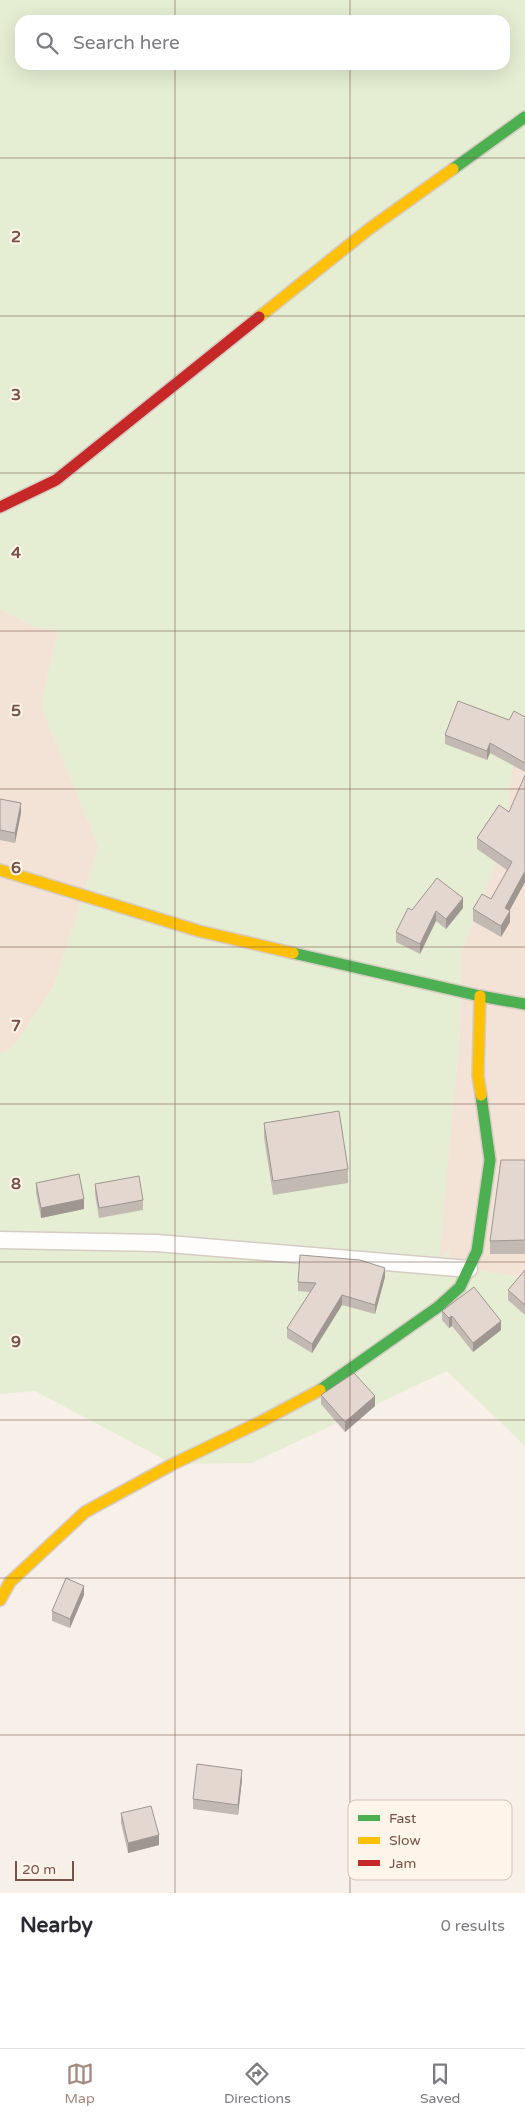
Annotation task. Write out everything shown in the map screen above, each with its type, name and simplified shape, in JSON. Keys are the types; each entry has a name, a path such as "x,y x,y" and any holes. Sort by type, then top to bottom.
{"main road":[{"path":"0,507 56,480 369,229 525,117"},
{"path":"0,870 199,931 480,996 525,1004"},
{"path":"0,1600 10,1582 85,1512 174,1464 324,1388 438,1307 460,1287 477,1250 490,1160 478,1076 480,996"}],"street":[{"path":"0,1240 158,1243 469,1269"}],"shaded area":[{"path":"0,609 35,627 58,631 41,706 99,847 53,988 13,1047 0,1054"},
{"path":"525,743 525,1278 438,1263 460,1030 461,952 504,842 514,754"}],"green space":[{"path":"0,0 525,0 525,743 514,754 504,842 461,952 460,1030 439,1261 449,1249 449,1265 525,1278 525,1446 447,1371 252,1463 173,1464 35,1391 0,1394 0,1054 13,1047 53,988 99,847 41,706 58,631 35,627 0,609"}],"building":[{"path":"458,701 509,720 514,711 525,717 525,763 490,743 487,751 445,735"},
{"path":"525,775 525,871 505,908 510,911 501,926 473,909 482,894 491,899 512,862 477,838 499,805 509,812"},
{"path":"0,799 21,803 15,833 0,830"},
{"path":"437,878 463,898 446,919 436,911 420,944 396,932 408,908 412,910"},
{"path":"339,1111 348,1169 273,1181 264,1123"},
{"path":"501,1160 525,1160 525,1240 490,1241"},
{"path":"79,1174 84,1199 41,1208 36,1183"},
{"path":"139,1176 143,1200 99,1208 95,1184"},
{"path":"300,1255 360,1260 385,1268 375,1305 342,1295 312,1344 287,1328 316,1283 298,1282"},
{"path":"525,1270 525,1305 508,1290"},
{"path":"474,1287 501,1321 473,1343 452,1316 449,1318 442,1311"},
{"path":"354,1373 375,1396 345,1422 321,1395"},
{"path":"66,1578 84,1586 70,1619 52,1611"},
{"path":"197,1764 242,1770 238,1805 193,1799"},
{"path":"151,1806 159,1835 128,1843 121,1813"}],"traffic: fast":[{"path":"453,169 525,117"},
{"path":"293,953 480,996 525,1004"},
{"path":"320,1390 438,1307 460,1287 477,1251 490,1160 481,1095"}],"traffic: slow":[{"path":"259,317 369,229 453,169"},
{"path":"0,870 199,931 293,953"},
{"path":"480,996 478,1076 481,1095"},
{"path":"0,1600 10,1582 85,1512 173,1464 260,1422 320,1390"}],"traffic: jam":[{"path":"0,507 56,480 259,317"}]}
